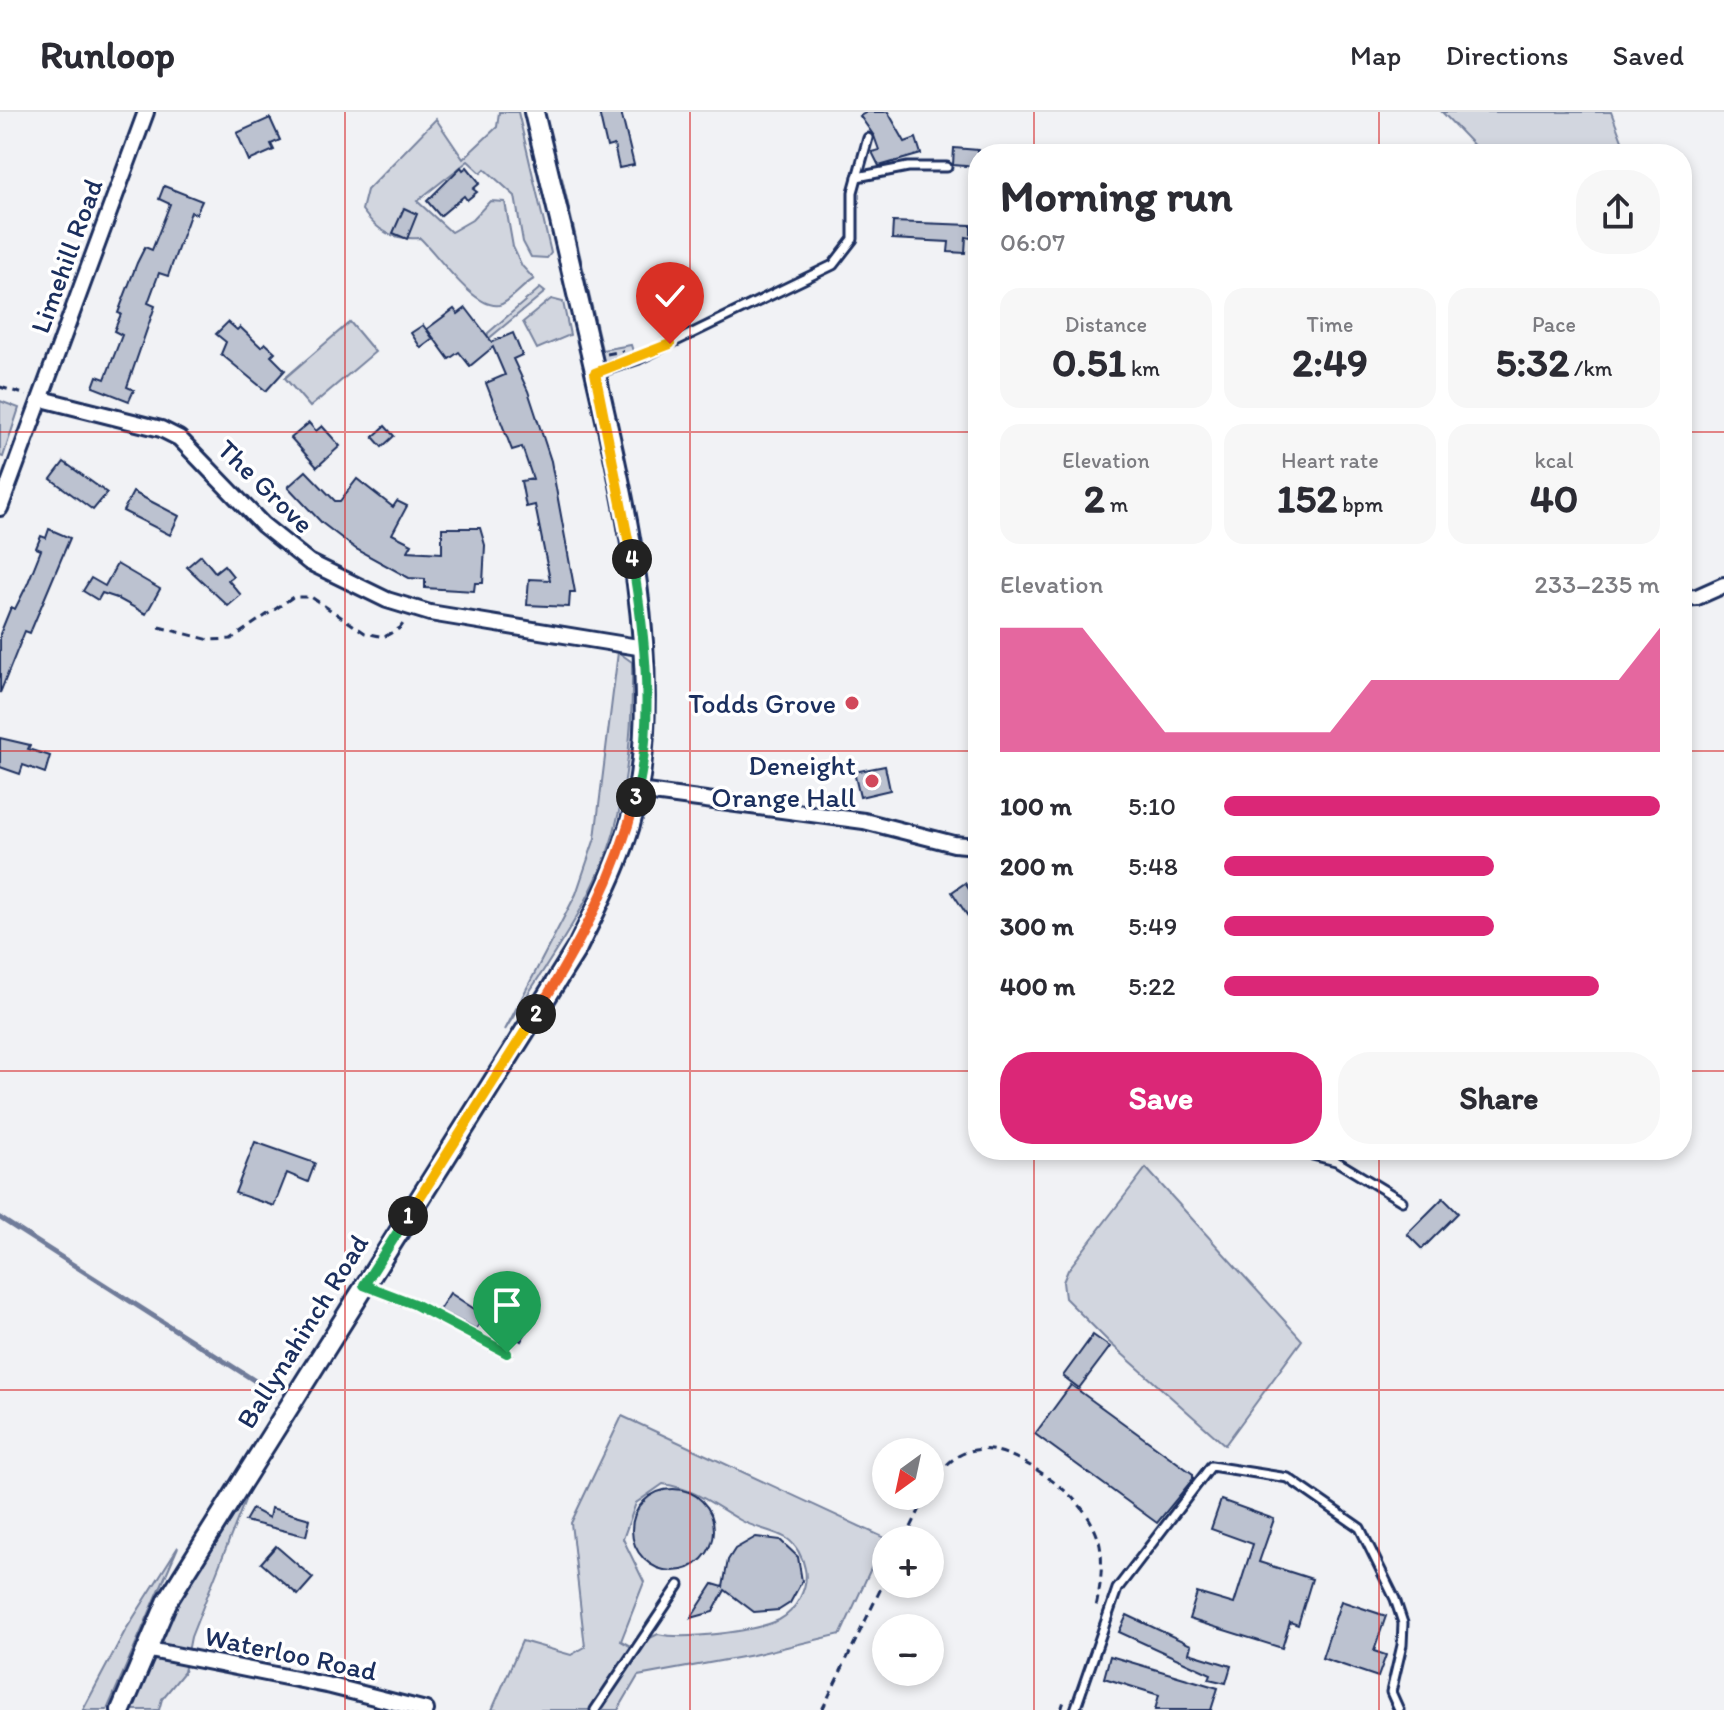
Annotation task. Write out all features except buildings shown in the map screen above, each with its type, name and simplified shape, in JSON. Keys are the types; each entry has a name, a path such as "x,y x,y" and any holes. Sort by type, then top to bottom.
{"street":[{"name":"Limehill Road","path":"0,508 146,112"},
{"name":"Ballynahinch Road","path":"121,1710 168,1600 577,948 626,838 638,791 644,733 644,648 623,505 534,112"},
{"name":"The Grove","path":"42,399 161,429 176,436 263,525 309,562 387,600 413,608 644,648"},
{"path":"1692,597 1724,585"},
{"path":"638,791 864,821 968,845"},
{"name":"Waterloo Road","path":"145,1649 331,1686 426,1710"}],"lane":[{"path":"593,365 639,359 833,265 853,239 857,177 868,138"},
{"path":"857,177 908,167 947,167"},
{"path":"1332,1160 1402,1201"},
{"path":"364,1285 414,1304 507,1353"},
{"path":"1075,1710 1117,1589 1211,1466 1288,1478 1360,1528 1395,1599 1403,1623 1402,1645 1391,1692 1399,1710"},
{"path":"595,1710 679,1585"}],"path":[{"path":"593,365 633,349"},
{"path":"0,387 42,399"},
{"path":"159,627 210,640 231,639 293,597 311,597 365,633 384,637 400,628 413,608"},
{"path":"944,1470 953,1459 970,1450 997,1449 1018,1457 1072,1495 1099,1540 1094,1615"},
{"path":"822,1710 876,1598"},
{"path":"1061,1710 1066,1696"}],"shaded area":[{"path":"499,112 518,112 551,253 547,258 531,257 523,242 515,196 485,169 481,173 468,161 417,201 451,232 472,220 490,201 505,202 513,247 522,266 534,279 499,305 489,304 468,290 420,238 402,238 387,233 362,210 367,190 436,119 463,159 497,127"},
{"path":"1442,112 1611,112 1623,144 1472,144"},
{"path":"562,178 602,350 631,345 635,358 604,363 597,350 559,183"},
{"path":"540,288 545,292 487,340 488,333"},
{"path":"551,299 563,302 570,335 537,349 523,322"},
{"path":"350,322 375,352 310,407 285,378"},
{"path":"0,401 19,408 3,457 0,456"},
{"path":"618,652 632,662 632,705 627,769 614,832 581,910 505,1030 576,894 595,838"},
{"path":"1146,1168 1302,1340 1225,1445 1111,1344 1065,1298 1063,1282 1068,1270"},
{"path":"622,1416 872,1532 872,1566 841,1634 753,1655 638,1676 618,1710 492,1710 522,1641 571,1655 585,1647 571,1523","holes":["663,1484 685,1489 745,1523 781,1535 793,1544 806,1576 800,1598 785,1616 768,1624 701,1635 658,1634 632,1647 621,1641 644,1582 623,1539 636,1503"]},
{"path":"251,1485 191,1637 184,1672 162,1699 159,1710 130,1710 178,1601"},
{"path":"178,1547 107,1710 83,1710 125,1631"}],"waterway":[{"path":"0,1218 274,1393"}],"place":[{"name":"Todds Grove","path":"852,703"},
{"name":"Deneight Orange Hall","path":"872,781"}],"route":[{"path":"507,1353 414,1304 364,1285 577,948 626,838 638,791 644,733 644,648 623,505 595,373 639,359 670,344"}]}
